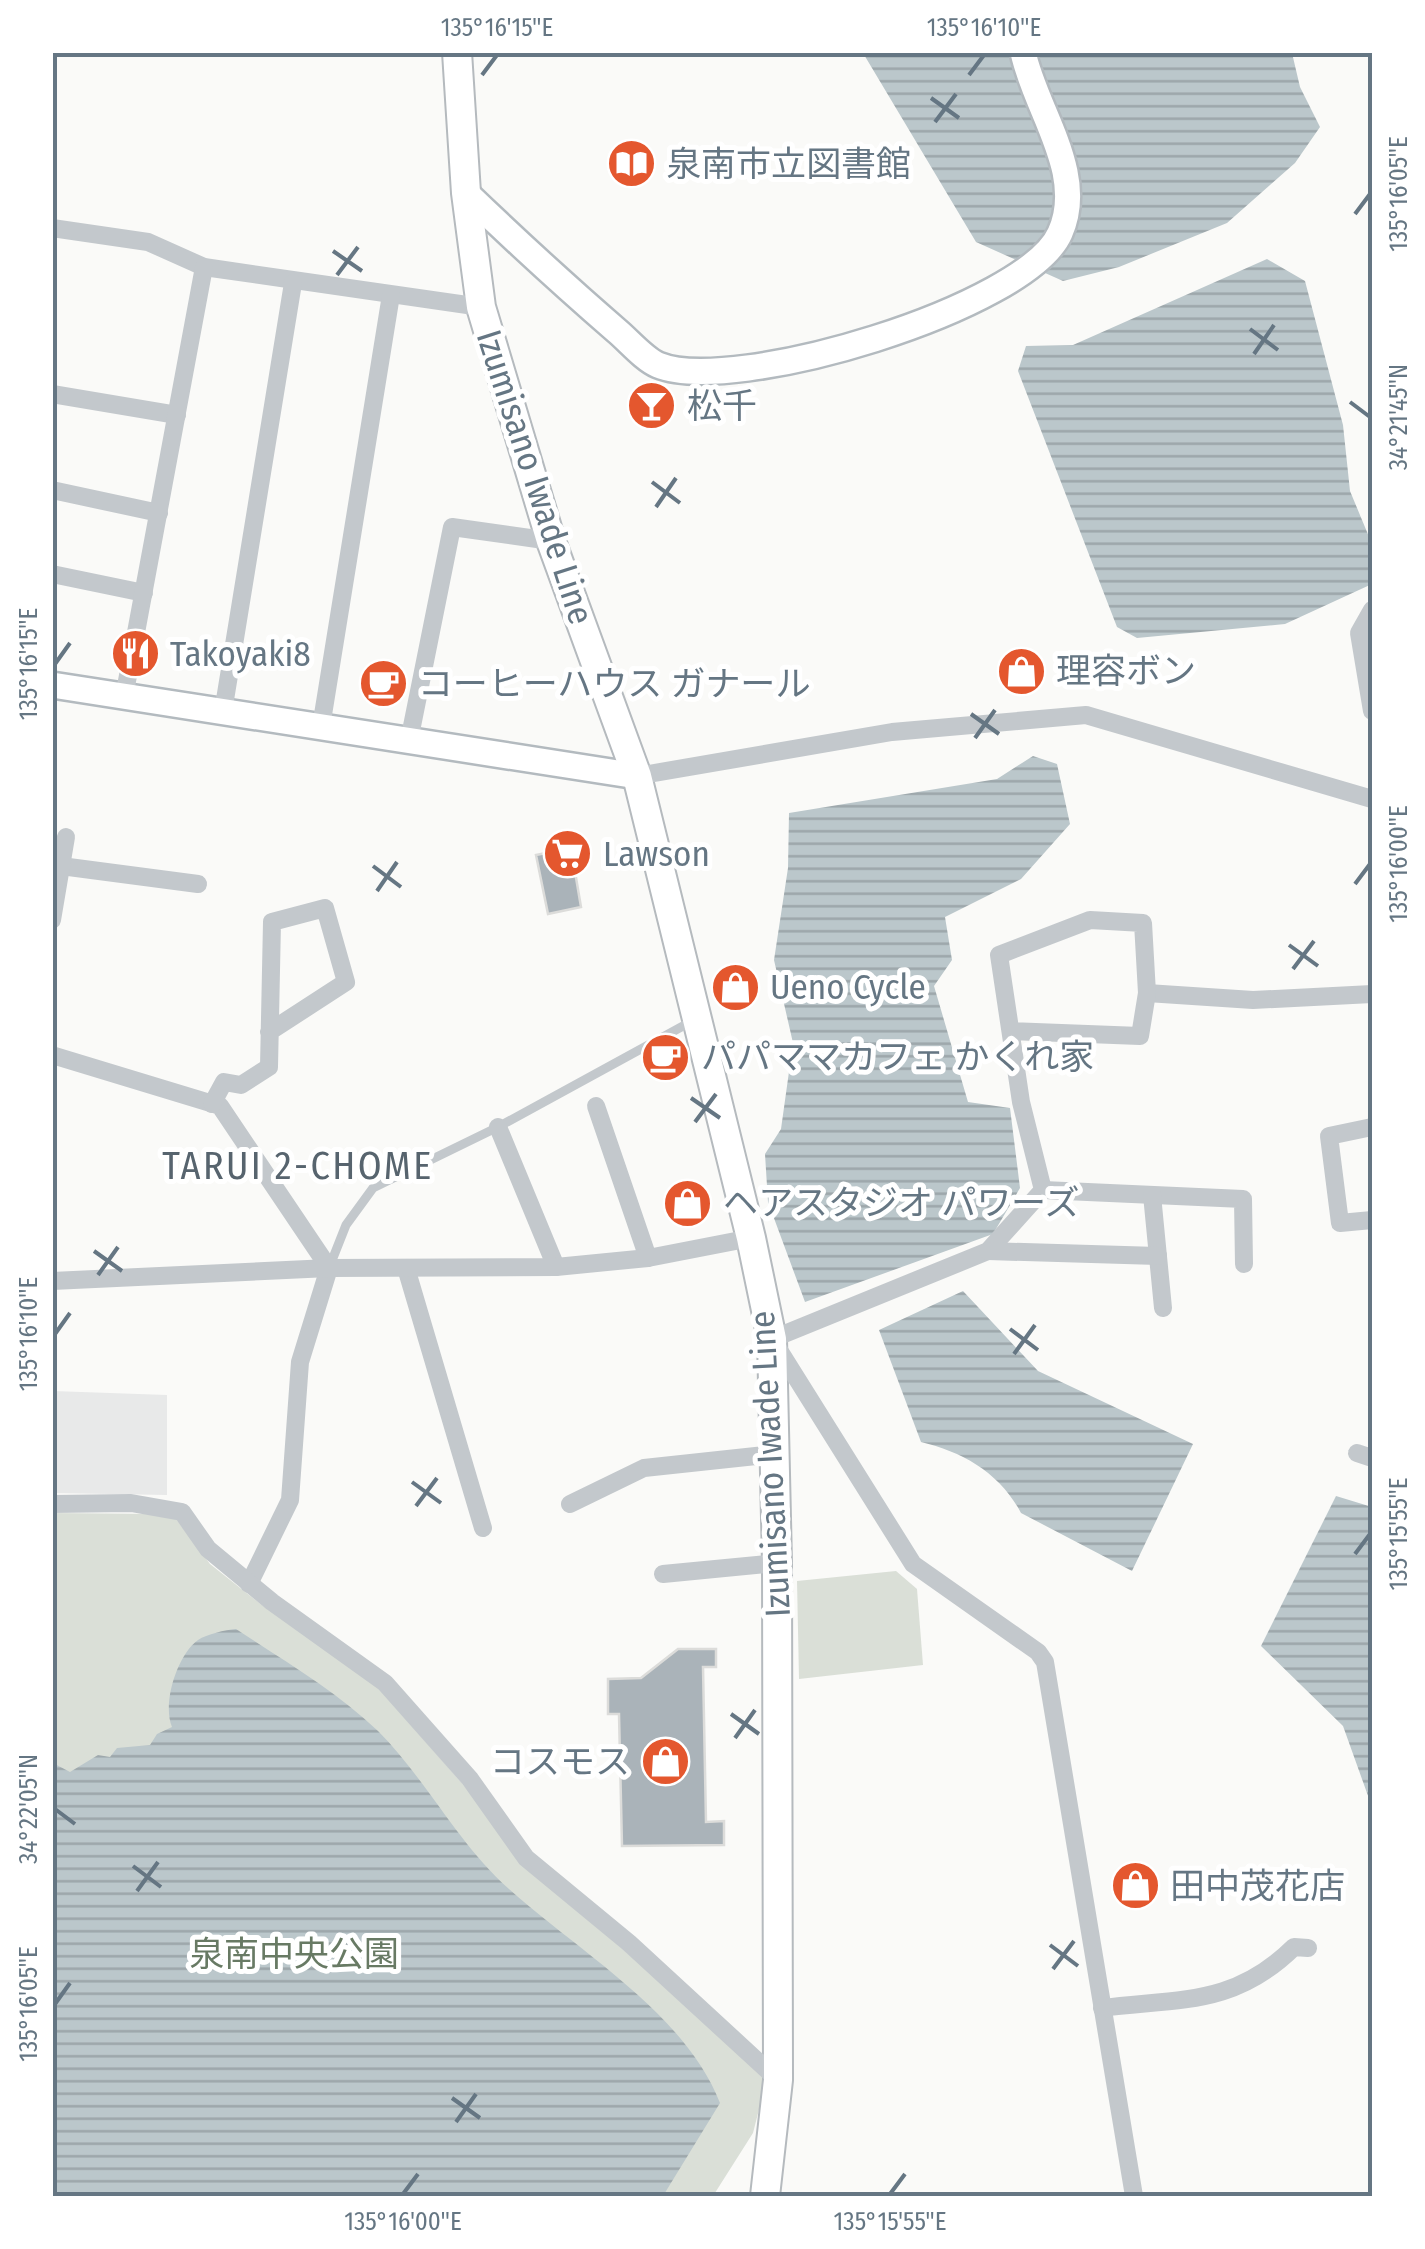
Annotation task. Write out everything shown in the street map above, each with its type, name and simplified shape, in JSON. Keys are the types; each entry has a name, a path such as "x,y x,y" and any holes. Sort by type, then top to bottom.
{"main road":[{"name":"Izumisano Iwade Line","path":"457,52 466,193 481,307 551,541 637,776 751,1238 772,1339 777,1563 778,2080 765,2196"}],"street":[{"path":"466,193 657,365 714,372 779,364 903,331 1000,285 1041,258 1060,234 1067,204 1066,170 1029,81 1023,52"},
{"path":"52,228 148,242 204,268 481,307"},
{"path":"124,697 204,268"},
{"path":"223,712 293,283"},
{"path":"320,727 391,295"},
{"path":"52,394 177,415"},
{"path":"52,490 158,513"},
{"path":"410,741 452,528 551,541"},
{"path":"52,574 144,593"},
{"path":"1372,610 1358,633 1372,711"},
{"path":"52,685 637,776 892,732 1086,715 1372,799"},
{"path":"52,920 66,837"},
{"path":"61,866 198,884"},
{"path":"212,1104 224,1082 241,1085 269,1067 272,922 325,908 346,982 270,1032"},
{"path":"1012,1031 1140,1036 1147,993 1143,923 1090,920 998,955 1021,1102 1043,1190"},
{"path":"1147,993 1253,1000 1372,994"},
{"path":"52,1056 220,1106 329,1268"},
{"path":"596,1106 648,1258"},
{"path":"498,1127 556,1267"},
{"path":"1372,1127 1329,1136 1340,1223 1372,1220"},
{"path":"988,1250 1043,1190 1152,1194 1242,1199 1244,1264"},
{"path":"1152,1194 1162,1308"},
{"path":"52,1281 329,1268 556,1267 648,1258 751,1238"},
{"path":"1134,2196 1045,1662 1038,1652 913,1564 772,1339 988,1250 1158,1256"},
{"path":"249,1584 290,1500 300,1362 329,1268"},
{"path":"406,1268 483,1528"},
{"path":"570,1504 644,1468 774,1454"},
{"path":"52,1504 131,1503 182,1512 208,1550 385,1683 470,1779 526,1858 642,1954 778,2080"},
{"path":"664,1574 777,1563"},
{"path":"1102,2008 1228,1992 1252,1983 1294,1947 1308,1948"}],"lane":[{"path":"329,1268 346,1225 373,1188 498,1127 697,1019"}],"shaded area":[{"path":"863,53 1292,53 1300,87 1320,127 1295,163 1227,223 1119,267 1063,281 976,242"},
{"path":"1267,259 1305,281 1343,425 1350,491 1372,544 1372,584 1285,624 1137,638 1117,627 1018,371 1026,346 1073,345"},
{"path":"1033,756 1057,764 1070,824 1021,879 945,917 952,960 934,986 968,1102 1010,1108 1020,1188 993,1234 805,1302 768,1202 765,1154 781,1129 793,1043 774,960 788,868 789,813 997,779"},
{"path":"963,1291 1038,1371 1193,1444 1132,1571 1021,1513 1002,1486 966,1458 921,1442 879,1330"},
{"path":"53,1391 167,1395 167,1495 53,1493"},
{"path":"1336,1496 1372,1507 1372,1807 1343,1726 1261,1646"},
{"name":"泉南中央公園","path":"236,1629 362,1716 412,1770 491,1871 628,1986 682,2040 720,2103 663,2196 53,2196 53,1763 70,1772 98,1755 110,1757 117,1748 150,1745 157,1734 172,1727 170,1693 190,1647 206,1636"}],"green space":[{"name":"泉南中央公園","path":"52,1513 158,1514 176,1519 210,1564 263,1606 364,1671 549,1883 757,2069 766,2082 753,2133 713,2196 53,2196"},
{"path":"896,1571 917,1589 923,1665 799,1679 797,1581"}],"building":[{"path":"571,848 581,907 548,914 536,855"},
{"path":"678,1649 716,1649 716,1667 703,1667 706,1822 724,1821 724,1845 622,1846 619,1714 608,1714 608,1679 641,1678"}],"place":[{"name":"泉南市立図書館","path":"631,164"},
{"name":"松千","path":"652,406"},
{"name":"Takoyaki8","path":"135,654"},
{"name":"理容ボン","path":"1021,671"},
{"name":"コーヒーハウス ガナール","path":"383,684"},
{"name":"Lawson","path":"568,854"},
{"name":"Ueno Cycle","path":"735,987"},
{"name":"パパママカフェ かくれ家","path":"666,1057"},
{"name":"ヘアスタジオ パワーズ","path":"688,1203"},
{"name":"コスモス","path":"665,1762"},
{"name":"田中茂花店","path":"1135,1886"}],"district":[{"name":"TARUI 2-CHOME","path":"298,1166"}]}
